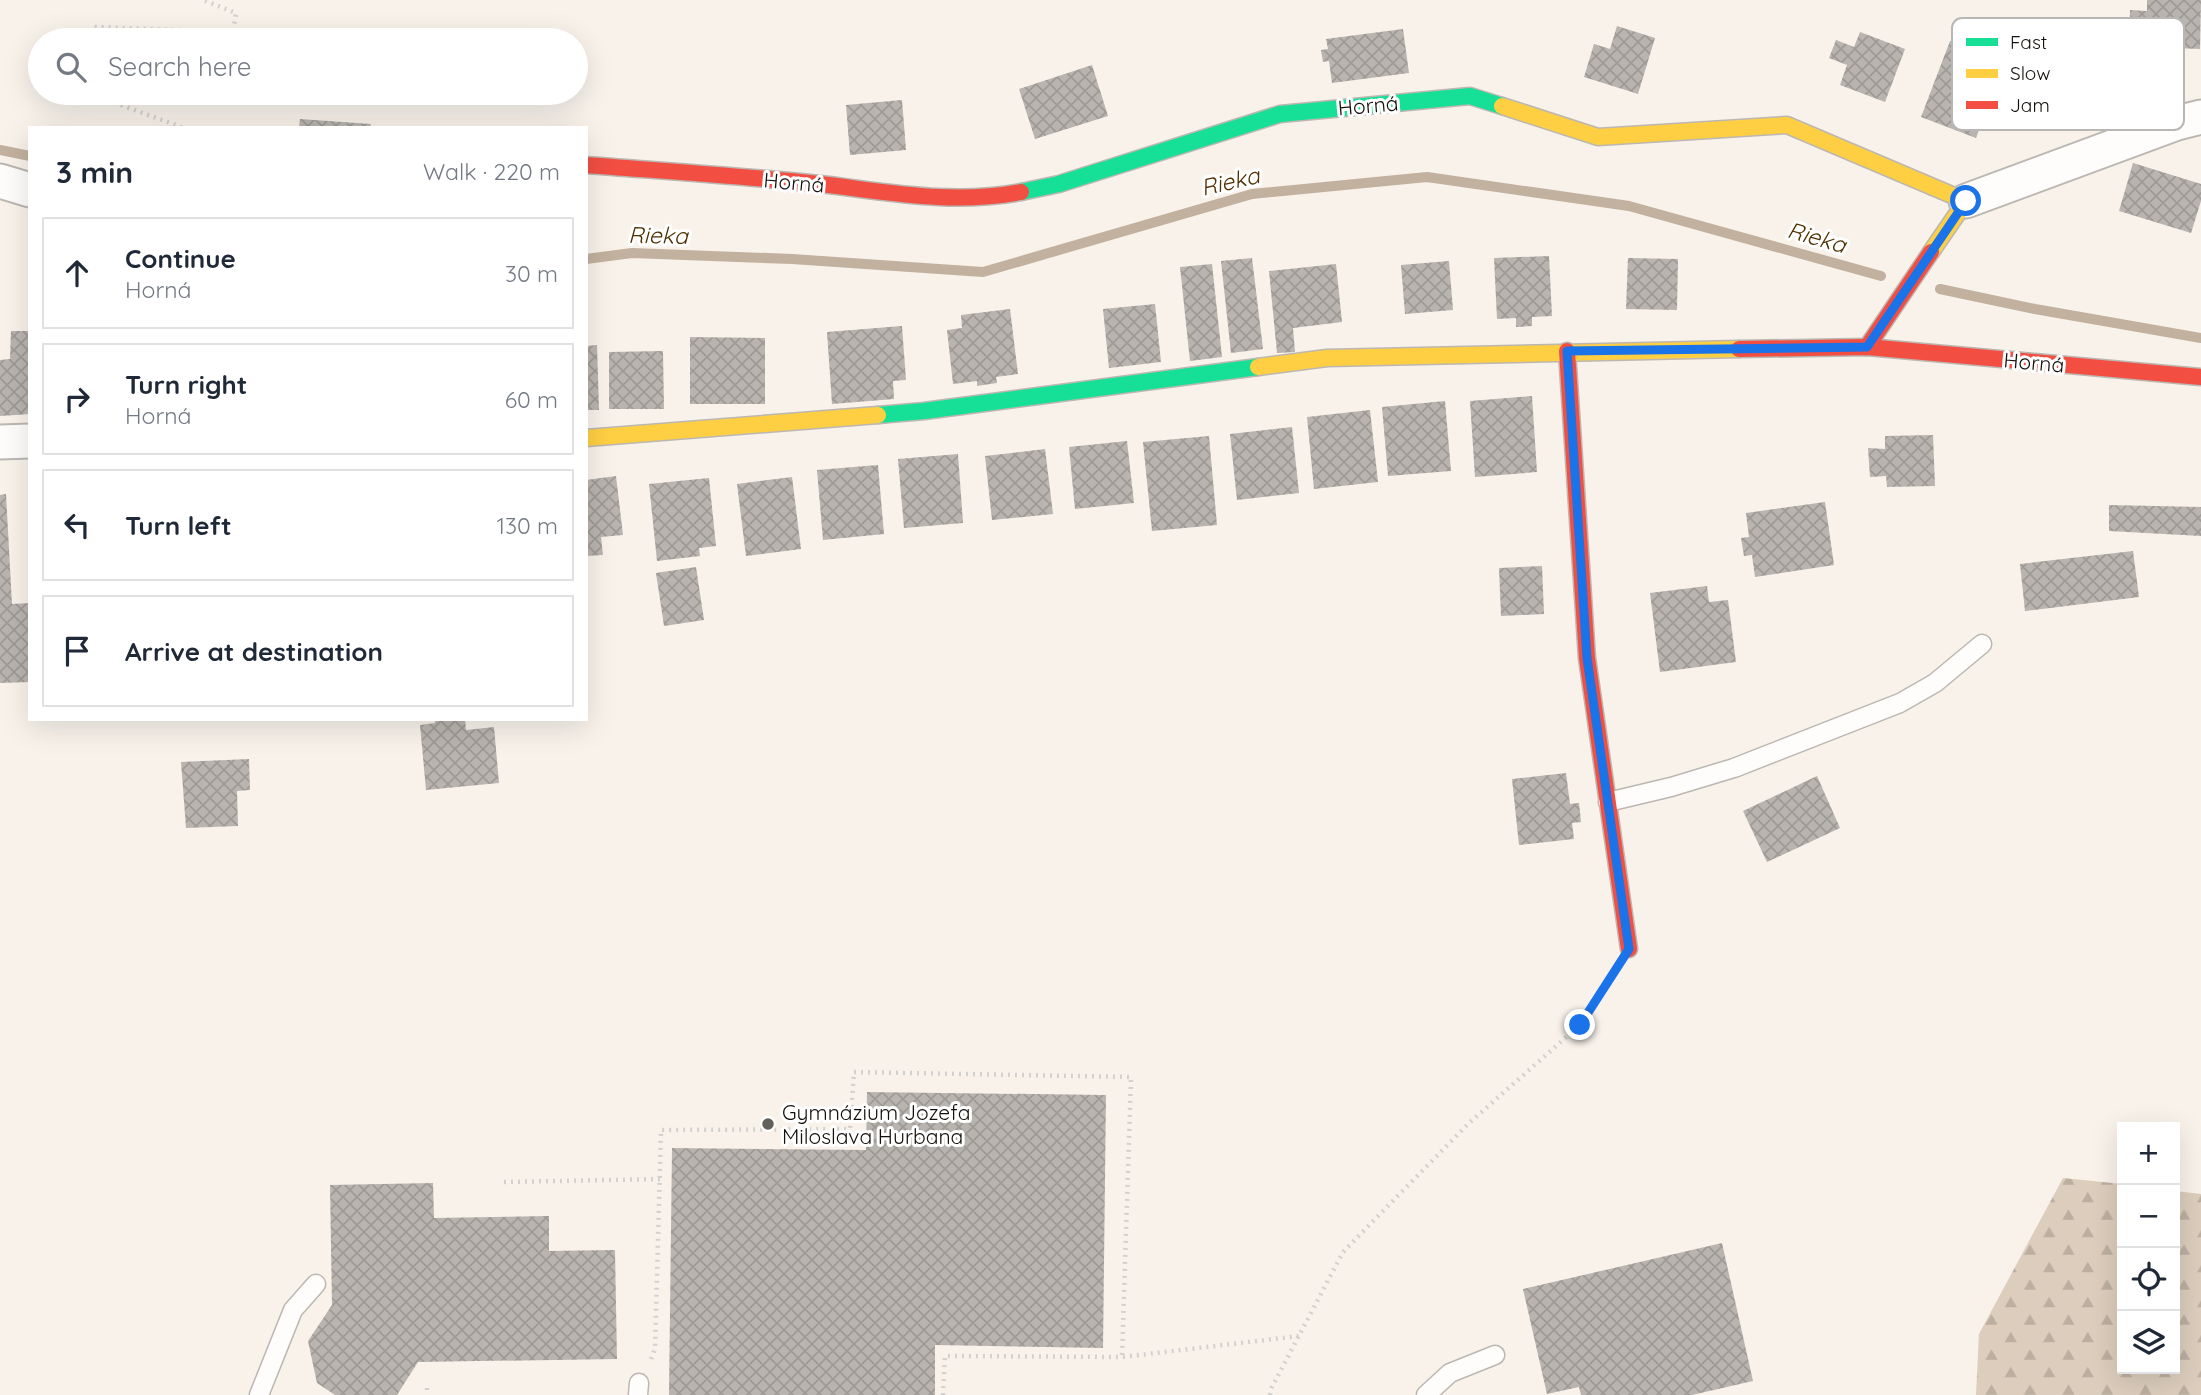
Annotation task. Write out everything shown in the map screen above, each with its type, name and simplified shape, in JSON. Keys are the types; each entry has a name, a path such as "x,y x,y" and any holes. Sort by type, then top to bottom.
{"street":[{"name":"Horná","path":"588,164 818,184 939,199 999,197 1059,184 1280,114 1470,96 1598,137 1787,125 1966,201"},
{"path":"2184,121 2201,117"},
{"path":"1867,347 1966,201 2158,130"},
{"path":"0,181 28,189"},
{"name":"Horná","path":"588,438 924,411 1327,358 1567,351 1867,347 2201,377"},
{"path":"1567,351 1587,658 1629,949"},
{"path":"0,442 28,441"}],"lane":[{"path":"1608,802 1734,768 1900,703 1935,683 1982,644"},
{"path":"259,1395 292,1310 316,1284"},
{"path":"1426,1395 1450,1373 1495,1354"}],"path":[{"path":"203,0 236,13 234,28"},
{"path":"94,28 122,28"},
{"path":"121,105 179,126"},
{"path":"1270,1395 1343,1252 1468,1124 1580,1025 1629,949"},
{"path":"655,1338 661,1130 850,1129 854,1072 1131,1077 1122,1357"},
{"path":"505,1182 660,1178"},
{"path":"943,1395 945,1356 1122,1357 1298,1336"},
{"path":"427,1388 427,1395"}],"green space":[{"path":"2063,1178 2117,1183 2117,1374 2180,1374 2180,1192 2201,1194 2201,1395 1976,1395 1979,1334"}],"building":[{"path":"2147,0 2201,0 2200,49 2184,48 2184,18 2130,18 2130,10 2147,11"},
{"path":"1617,26 1655,38 1638,94 1584,77 1594,44 1610,49"},
{"path":"1403,29 1409,73 1332,83 1329,61 1323,62 1321,50 1328,49 1326,39"},
{"path":"1860,32 1905,49 1885,102 1840,85 1847,65 1829,58 1836,40 1854,47"},
{"path":"1950,41 1952,41 1952,129 1921,117"},
{"path":"1092,65 1108,116 1035,139 1019,89"},
{"path":"902,100 906,150 850,155 846,105"},
{"path":"300,119 371,124 370,126 299,126"},
{"path":"1955,130 1979,130 1976,138"},
{"path":"2133,163 2201,184 2201,201 2191,233 2119,211"},
{"path":"1549,256 1552,316 1532,317 1532,326 1516,327 1516,318 1497,319 1494,258"},
{"path":"1252,258 1263,349 1231,353 1221,261"},
{"path":"1628,258 1678,259 1677,310 1626,309"},
{"path":"1449,261 1453,310 1405,314 1401,265"},
{"path":"1212,264 1222,357 1190,361 1180,267"},
{"path":"1336,264 1342,322 1293,328 1295,352 1277,353 1269,271"},
{"path":"1155,304 1161,362 1109,368 1103,309"},
{"path":"1010,309 1018,374 996,377 997,383 977,386 977,381 953,384 947,330 962,328 961,315"},
{"path":"902,326 906,380 893,381 894,399 832,404 827,332"},
{"path":"11,331 28,331 28,414 0,416 0,360 10,359"},
{"path":"690,337 765,338 765,404 690,404"},
{"path":"597,345 599,410 588,410 588,346"},
{"path":"663,351 664,409 609,409 609,352"},
{"path":"1532,396 1537,472 1475,477 1470,401"},
{"path":"1445,401 1451,471 1388,476 1382,407"},
{"path":"1370,410 1378,482 1314,489 1307,417"},
{"path":"1292,427 1299,493 1237,500 1230,434"},
{"path":"1933,435 1935,486 1887,487 1886,476 1870,477 1868,448 1885,449 1885,436"},
{"path":"1209,436 1217,525 1152,531 1143,442"},
{"path":"1127,441 1134,503 1075,509 1069,447"},
{"path":"1045,449 1053,514 992,520 985,456"},
{"path":"958,454 963,523 904,528 898,459"},
{"path":"878,465 884,534 823,540 817,470"},
{"path":"616,476 623,535 601,537 603,555 588,556 588,480"},
{"path":"792,477 801,549 746,556 737,484"},
{"path":"709,478 716,546 699,548 700,556 657,561 649,484"},
{"path":"6,494 12,604 28,603 28,682 0,683 0,495"},
{"path":"1825,502 1834,565 1755,577 1752,555 1744,556 1741,538 1749,537 1746,513"},
{"path":"2109,505 2201,507 2201,536 2109,531"},
{"path":"2133,551 2139,597 2025,611 2020,564"},
{"path":"1542,566 1544,614 1501,616 1499,568"},
{"path":"696,567 704,620 664,626 656,573"},
{"path":"1707,586 1709,602 1728,600 1736,662 1660,672 1650,593"},
{"path":"465,721 466,730 494,727 499,783 426,790 420,725"},
{"path":"249,759 250,790 237,791 238,826 186,828 181,762"},
{"path":"1566,773 1570,804 1579,803 1581,822 1572,823 1574,839 1519,845 1512,779"},
{"path":"1817,776 1840,828 1767,862 1743,811"},
{"path":"867,1092 1106,1095 1103,1348 935,1345 935,1395 669,1395 672,1148 866,1150"},
{"path":"433,1183 434,1218 549,1216 549,1251 615,1250 617,1359 418,1362 397,1395 335,1395 317,1383 308,1341 332,1305 330,1185"},
{"path":"1722,1243 1753,1381 1692,1395 1581,1395 1579,1387 1547,1394 1523,1289"}],"waterway":[{"name":"Rieka","path":"0,150 28,156"},
{"name":"Rieka","path":"588,259 632,253 792,259 983,272 1252,194 1427,177 1629,206 1881,276"},
{"name":"Rieka","path":"1940,289 2035,309 2201,338"}],"traffic: fast":[{"path":"1021,192 1059,184 1280,114 1470,96 1502,106"},
{"path":"878,415 1258,367"}],"traffic: slow":[{"path":"1502,106 1598,137 1787,125 1966,201 1931,252"},
{"path":"1258,367 1327,358 1739,349"},
{"path":"588,438 878,415"}],"traffic: jam":[{"path":"588,165 791,181 920,196 970,197 1021,192"},
{"path":"1867,347 1931,252"},
{"path":"1739,349 1867,347 2201,377"},
{"path":"1567,351 1587,658 1629,949"}],"place":[{"name":"Gymnázium Jozefa Miloslava Hurbana","path":"768,1124"}],"route":[{"path":"1580,1025 1629,949 1587,658 1567,351 1867,347 1966,201"}]}
